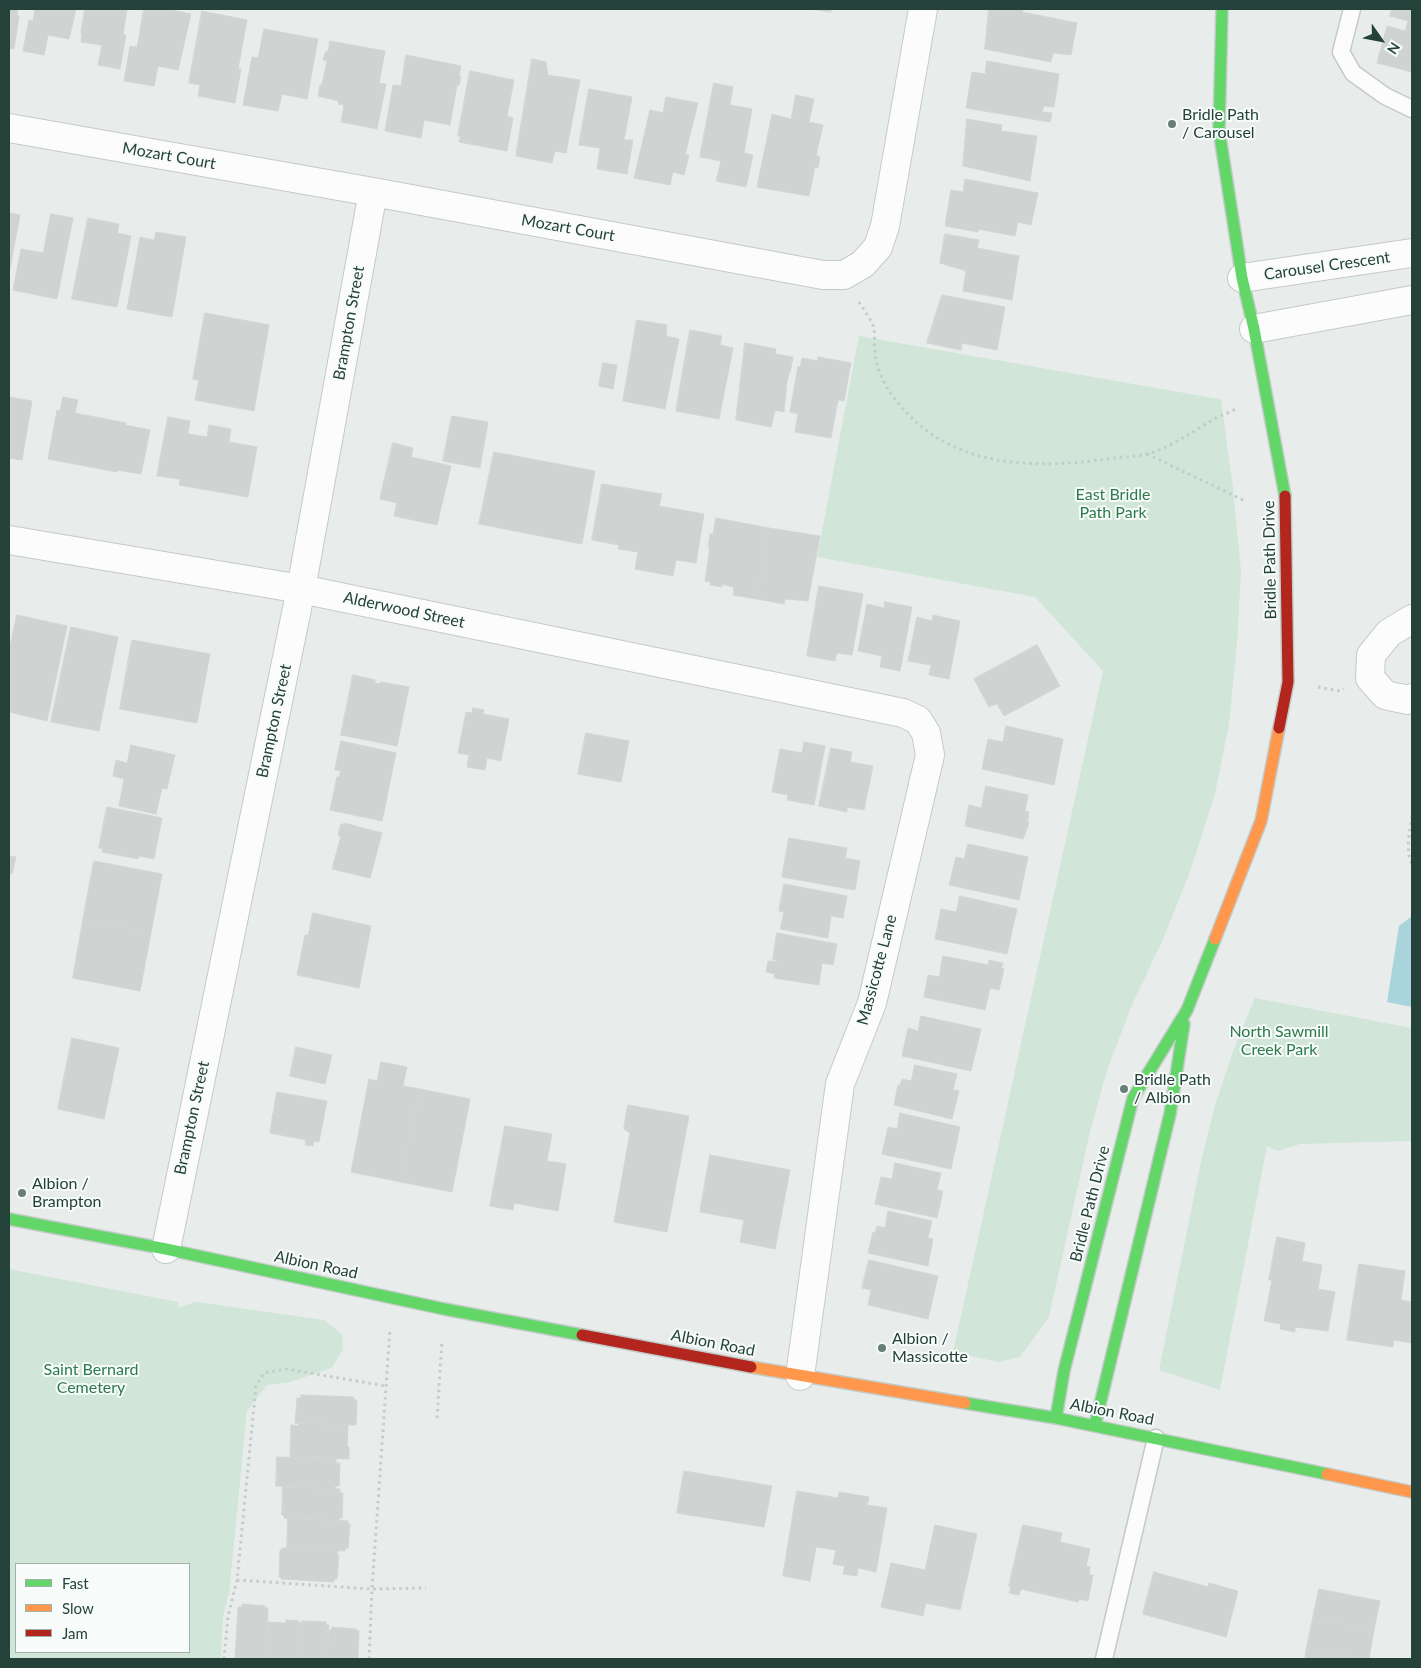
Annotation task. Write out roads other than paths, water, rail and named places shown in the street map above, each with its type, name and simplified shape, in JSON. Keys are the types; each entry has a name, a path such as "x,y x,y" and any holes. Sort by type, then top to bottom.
{"street":[{"name":"Mozart Court","path":"9,128 373,192 823,275 844,275 863,264 878,247 885,226 923,9"},
{"name":"Bridle Path Drive","path":"1056,1418 1064,1371 1133,1098 1186,1010 1261,821 1288,682 1286,501 1254,329 1242,278 1219,130 1222,9"},
{"name":"Brampton Street","path":"166,1249 301,589 373,192"},
{"name":"Carousel Crescent","path":"1242,278 1412,254"},
{"path":"1254,329 1412,300"},
{"name":"Alderwood Street","path":"9,540 301,589 796,691"},
{"path":"1412,619 1390,633 1371,655 1370,678 1385,695 1408,700 1412,698"},
{"name":"Massicotte Lane","path":"796,691 903,713 918,720 926,734 930,755 872,1003 840,1084 800,1376"},
{"name":"Bridle Path Drive","path":"1095,1425 1170,1114 1186,1010"},
{"name":"Albion Road","path":"9,1219 166,1249 444,1309 800,1376 1095,1425 1412,1492"}],"lane":[{"path":"1352,9 1341,52 1353,73 1386,96 1412,109"},
{"path":"1104,1659 1156,1438"}],"water":[{"path":"1412,916 1412,1007 1387,1002 1399,926"}],"place":[{"name":"Bridle Path / Carousel","path":"1172,124"},
{"name":"Bridle Path / Albion","path":"1124,1089"},
{"name":"Albion / Brampton","path":"22,1193"},
{"name":"Albion / Massicotte","path":"882,1348"}],"park label":[{"name":"East Bridle Path Park","path":"1113,504"},
{"name":"North Sawmill Creek Park","path":"1279,1041"},
{"name":"Saint Bernard Cemetery","path":"91,1379"}]}
